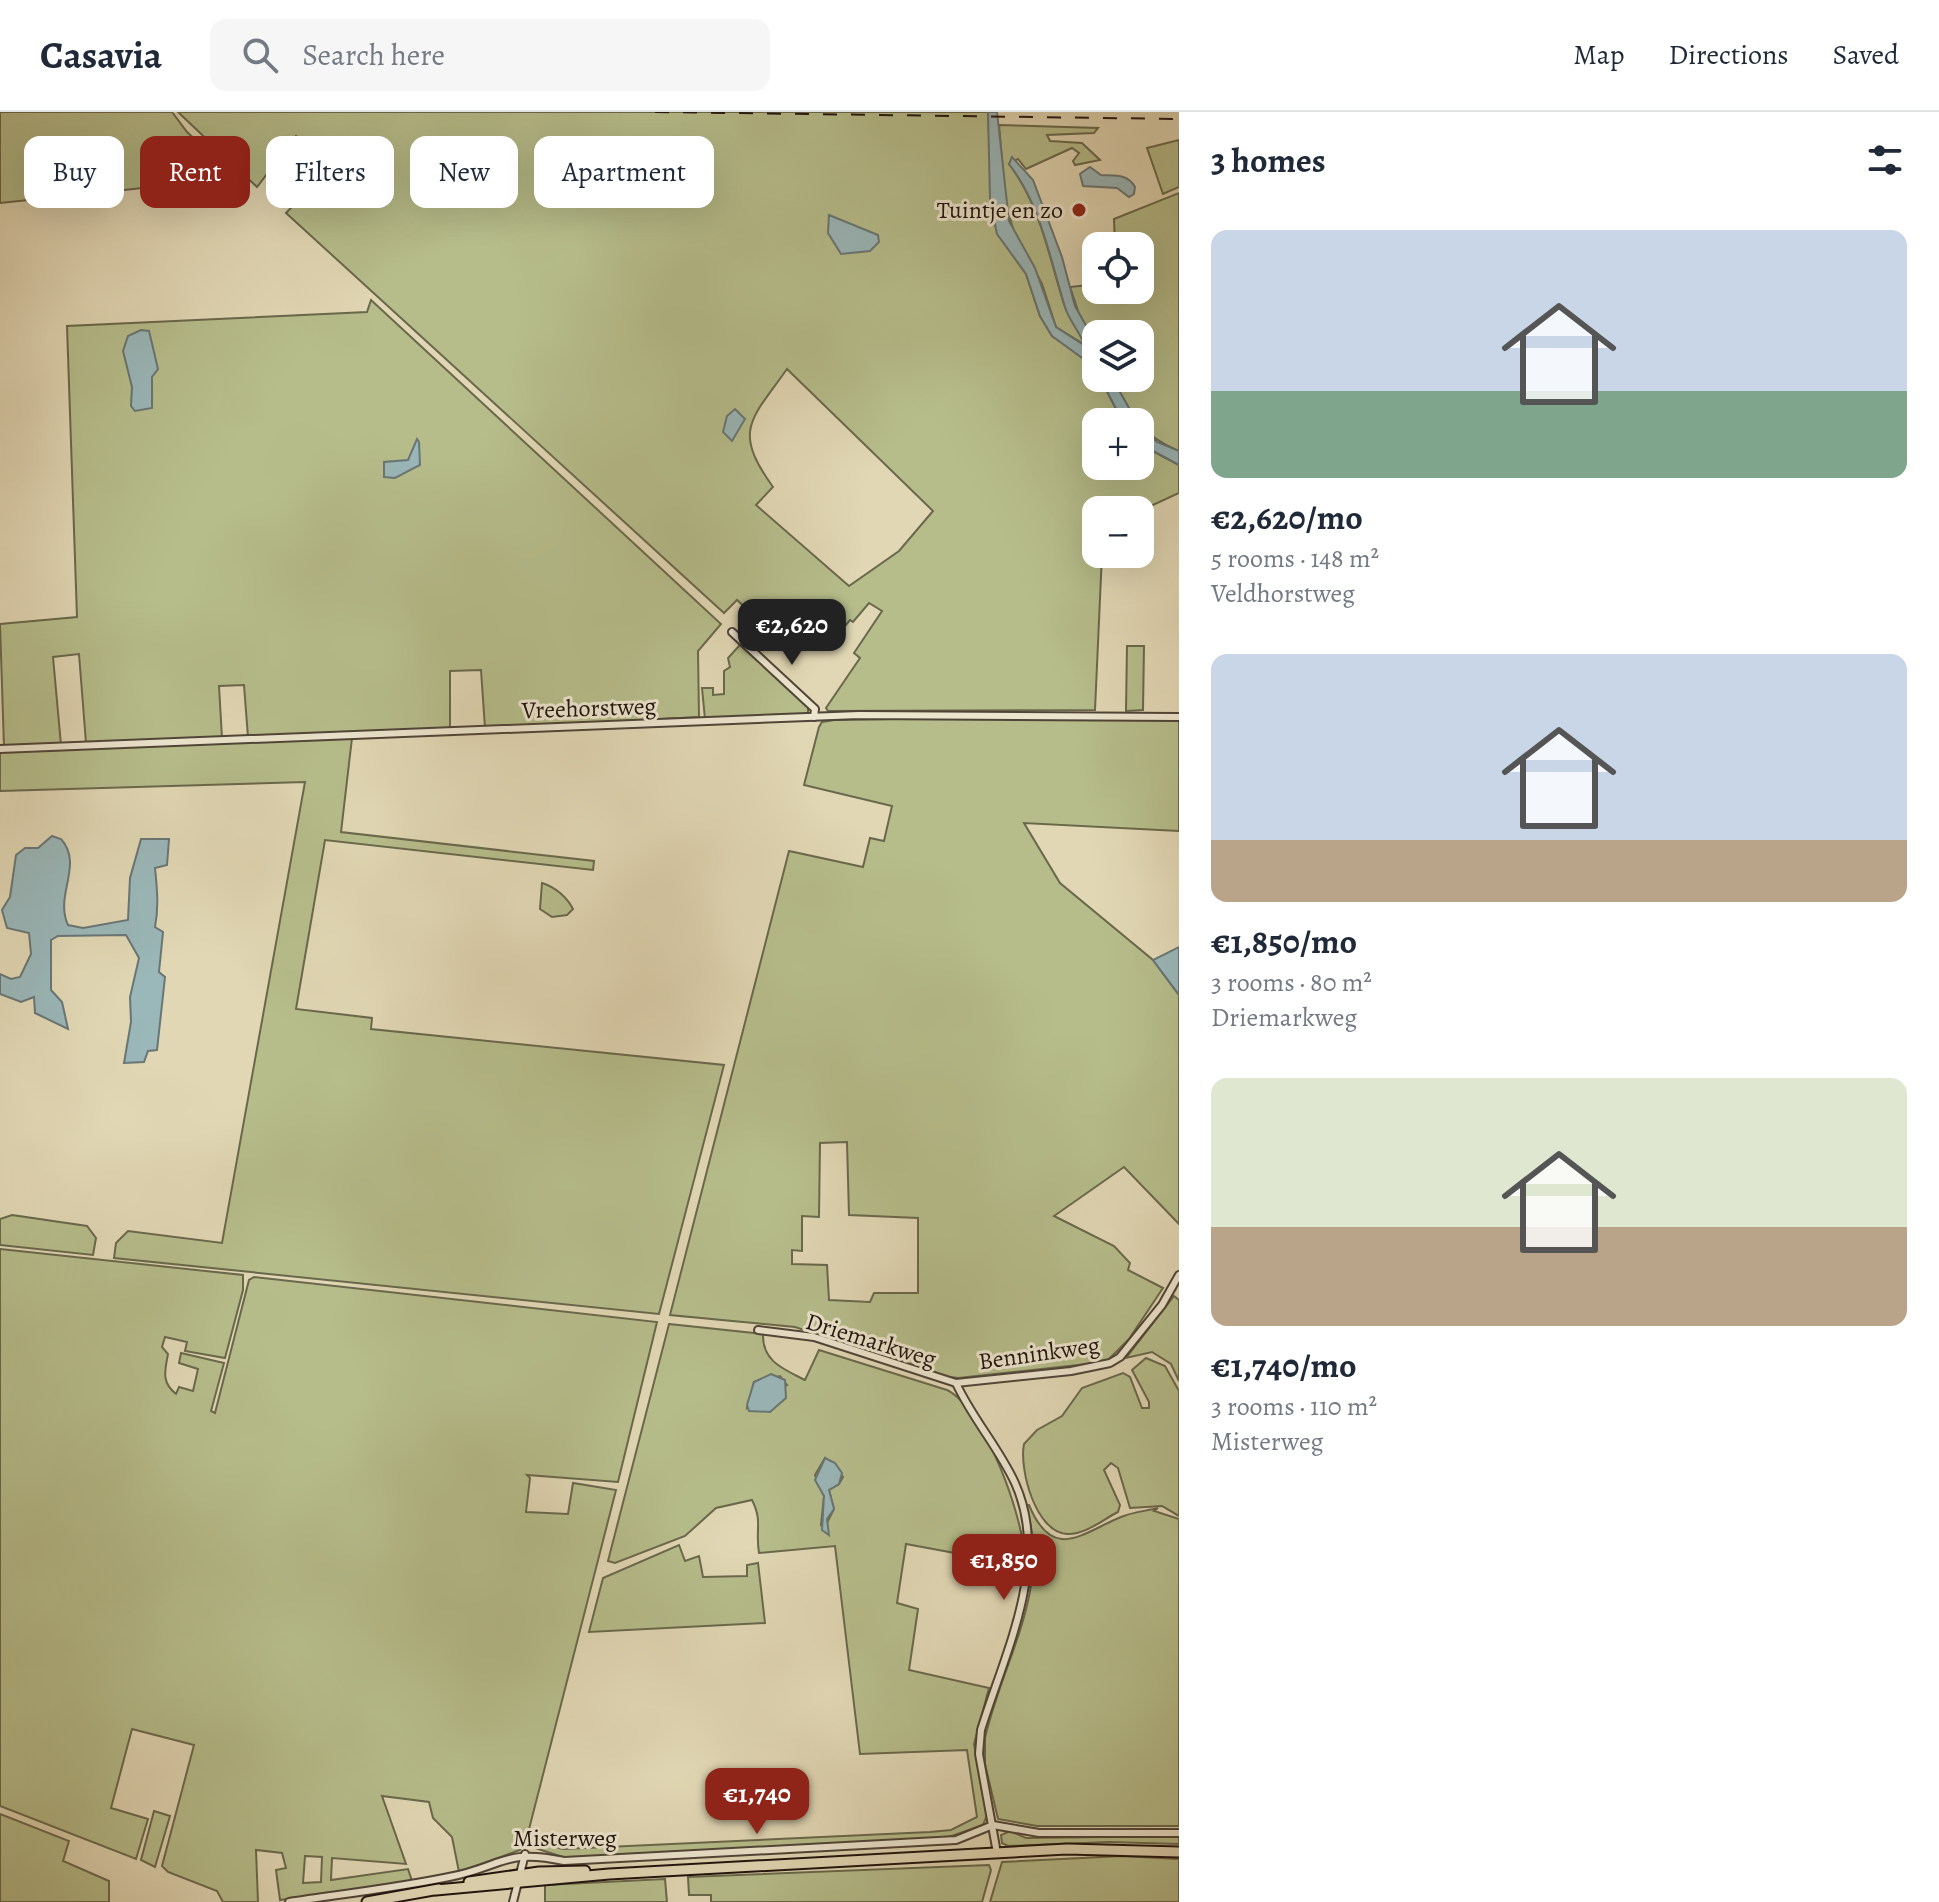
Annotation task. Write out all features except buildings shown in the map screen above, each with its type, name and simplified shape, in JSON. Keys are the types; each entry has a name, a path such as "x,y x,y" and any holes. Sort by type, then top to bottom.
{"main road":[{"name":"Misterweg","path":"367,1902 519,1878 1067,1849 1179,1852"}],"street":[{"path":"732,632 815,709 814,717"},
{"name":"Vreehorstweg","path":"0,749 814,717 1179,717"},
{"name":"Benninkweg","path":"956,1383 1110,1363 1133,1345 1179,1275"},
{"path":"1170,1290 1179,1296"},
{"name":"Driemarkweg","path":"758,1330 814,1337 956,1383 1014,1481 1030,1538 1029,1572 981,1730 979,1754 997,1853"},
{"path":"993,1825 1039,1833 1179,1833"},
{"name":"Misterweg","path":"289,1902 453,1877 501,1859 525,1854 564,1861 956,1840 993,1825"},
{"path":"513,1902 525,1854"}],"green space":[{"path":"0,112 172,112 191,136 140,136 140,188 124,190 124,136 24,136 24,200 0,203"},
{"path":"178,112 988,112 993,223 1026,274 1040,316 1052,336 1082,356 1082,392 1107,392 1116,408 1082,408 1082,480 1154,480 1154,452 1179,465 1179,493 1154,505 1154,496 1082,496 1082,568 1101,568 1095,710 828,711 826,708 860,658 854,653 882,611 869,603 840,632 817,612 786,646 737,600 724,613 286,213 291,208 394,208 394,136 266,136 266,175 257,187 250,180 250,136 203,136","holes":["787,369 933,511 899,551 849,586 756,505 773,487 753,452 751,426"]},
{"path":"999,125 1098,128 1094,133 1047,135 1050,141 1082,143 1100,160 1075,165 1073,161 1079,153 1072,148 1026,169 1018,159 1009,164 1037,215 1065,307 1082,343 1056,327 1042,284 1014,232 1006,205"},
{"path":"1179,140 1179,187 1163,194 1147,148"},
{"path":"1179,193 1179,451 1154,437 1154,408 1127,408 1118,392 1154,392 1154,320 1082,320 1070,287 1082,286 1082,304 1154,304 1154,232 1114,232 1114,219"},
{"path":"371,300 721,624 698,651 699,717 485,728 481,670 450,671 450,729 248,737 244,685 219,686 222,738 86,743 79,654 53,657 61,745 4,747 0,624 77,617 67,326 367,312"},
{"path":"740,645 808,705 808,714 705,719 702,688 713,688 713,695 724,694 724,671 730,667 728,658"},
{"path":"1127,646 1144,646 1143,710 1126,711"},
{"path":"1179,720 1179,831 1024,823 1060,883 1153,960 1179,995 1179,1224 1124,1167 1054,1216 1114,1246 1130,1263 1128,1270 1163,1288 1129,1339 1106,1362 958,1378 943,1376 795,1327 670,1315 789,851 863,867 870,838 884,841 892,806 804,785 819,727 822,722","holes":["847,1142 849,1215 918,1218 918,1293 874,1293 870,1302 829,1300 827,1265 792,1264 792,1250 802,1251 802,1216 819,1217 820,1143"]},
{"path":"352,738 341,832 594,861 593,870 325,840 296,1009 372,1018 371,1029 724,1065 659,1314 114,1258 116,1243 128,1231 222,1243 305,782 0,791 0,752"},
{"path":"542,883 567,900 573,909 567,915 552,917 540,909"},
{"path":"12,1215 87,1226 96,1238 93,1255 0,1245 0,1219"},
{"path":"0,1249 243,1275 243,1290 225,1358 185,1351 187,1342 165,1337 162,1347 168,1354 166,1381 176,1394 179,1387 193,1391 198,1369 179,1363 181,1353 224,1363 211,1411 215,1413 249,1280 254,1277 657,1322 618,1482 527,1475 530,1478 526,1512 568,1514 573,1483 616,1490 527,1837 520,1850 459,1872 452,1837 433,1818 429,1802 382,1796 406,1864 332,1858 331,1880 408,1869 412,1881 280,1900 276,1870 286,1868 282,1853 256,1850 258,1902 223,1902 217,1891 168,1872 162,1866 194,1745 132,1729 111,1808 148,1819 136,1859 0,1806","holes":["305,1856 322,1857 321,1882 303,1883"]},
{"path":"1174,1296 1179,1300 1179,1381 1171,1364 1152,1352 1126,1358"},
{"path":"669,1324 763,1334 770,1358 805,1380 819,1350 947,1390 976,1419 1001,1469 1019,1524 1025,1566 906,1544 897,1603 918,1609 909,1670 989,1688 974,1744 987,1815 983,1825 946,1838 566,1858 532,1847 532,1840 563,1849 930,1832 951,1830 977,1817 967,1750 860,1754 835,1546 759,1553 758,1520 752,1500 716,1508 685,1536 615,1563 608,1561","holes":["780,1376 787,1385 747,1408 754,1382","825,1458 843,1477 839,1484 829,1490 834,1509 827,1523 821,1525 824,1496 815,1475"]},
{"path":"1146,1358 1165,1366 1179,1391 1179,1516 1162,1506 1130,1508 1118,1468 1111,1463 1104,1470 1120,1505 1118,1512 1074,1534 1056,1531 1038,1511 1032,1497 1024,1468 1024,1444 1037,1430 1062,1416 1082,1388 1123,1373 1130,1377 1142,1408 1149,1408 1149,1402 1132,1370"},
{"path":"1029,1505 1038,1523 1058,1539 1081,1536 1126,1515 1158,1508 1154,1511 1179,1519 1179,1826 1037,1826 998,1819 985,1764 985,1738 1029,1595 1033,1567 1032,1537 1026,1506"},
{"path":"679,1545 685,1561 699,1556 703,1577 747,1576 747,1565 758,1563 765,1623 589,1632 603,1578"},
{"path":"154,1811 170,1816 155,1867 141,1860"},
{"path":"0,1814 69,1841 63,1861 109,1881 109,1902 0,1902"},
{"path":"1010,1831 1026,1838 1179,1836 1179,1844 1109,1842 1008,1846 1002,1843 1001,1835"},
{"path":"1122,1856 1179,1859 1179,1902 990,1902 1002,1862"},
{"path":"989,1865 991,1870 982,1902 711,1902 711,1895 689,1895 688,1877"},
{"path":"665,1879 667,1902 545,1902 545,1885"}],"water":[{"path":"988,112 997,112 1009,221 1035,268 1056,327 1082,344 1082,358 1052,336 1040,316 1026,274 997,234 990,199"},
{"path":"1012,157 1033,180 1062,257 1075,306 1083,320 1082,340 1067,312 1037,215 1009,164"},
{"path":"1090,167 1101,175 1128,179 1135,187 1134,194 1129,197 1117,188 1083,186 1080,174"},
{"path":"829,215 878,235 879,242 870,251 841,254 828,233"},
{"path":"141,330 149,331 158,369 152,377 152,408 135,411 131,406 132,387 123,351 128,336"},
{"path":"1107,392 1120,392 1129,408 1116,408"},
{"path":"735,409 745,419 732,441 723,432 727,416"},
{"path":"417,439 420,465 395,478 384,477 384,462 408,460"},
{"path":"1154,439 1179,451 1179,465 1154,452"},
{"path":"52,836 61,839 70,859 64,903 68,925 83,928 128,920 130,878 141,839 169,839 167,865 155,868 155,927 163,932 159,972 165,977 157,1050 148,1051 144,1062 124,1063 131,1022 130,997 139,958 126,935 58,936 51,940 51,990 62,1002 68,1029 35,1013 34,997 21,1002 0,994 0,974 11,979 20,977 31,954 29,933 7,928 2,910 10,897 16,855 25,848 38,848"},
{"path":"1179,947 1179,995 1153,960"},
{"path":"771,1374 785,1380 786,1398 770,1412 749,1411 747,1405 754,1382"},
{"path":"825,1458 835,1463 842,1473 839,1484 829,1490 834,1509 827,1519 829,1535 822,1530 824,1496 815,1480"}],"railway":[{"path":"655,112 1179,119"}],"place":[{"name":"Tuintje en zo","path":"1079,210"}]}
